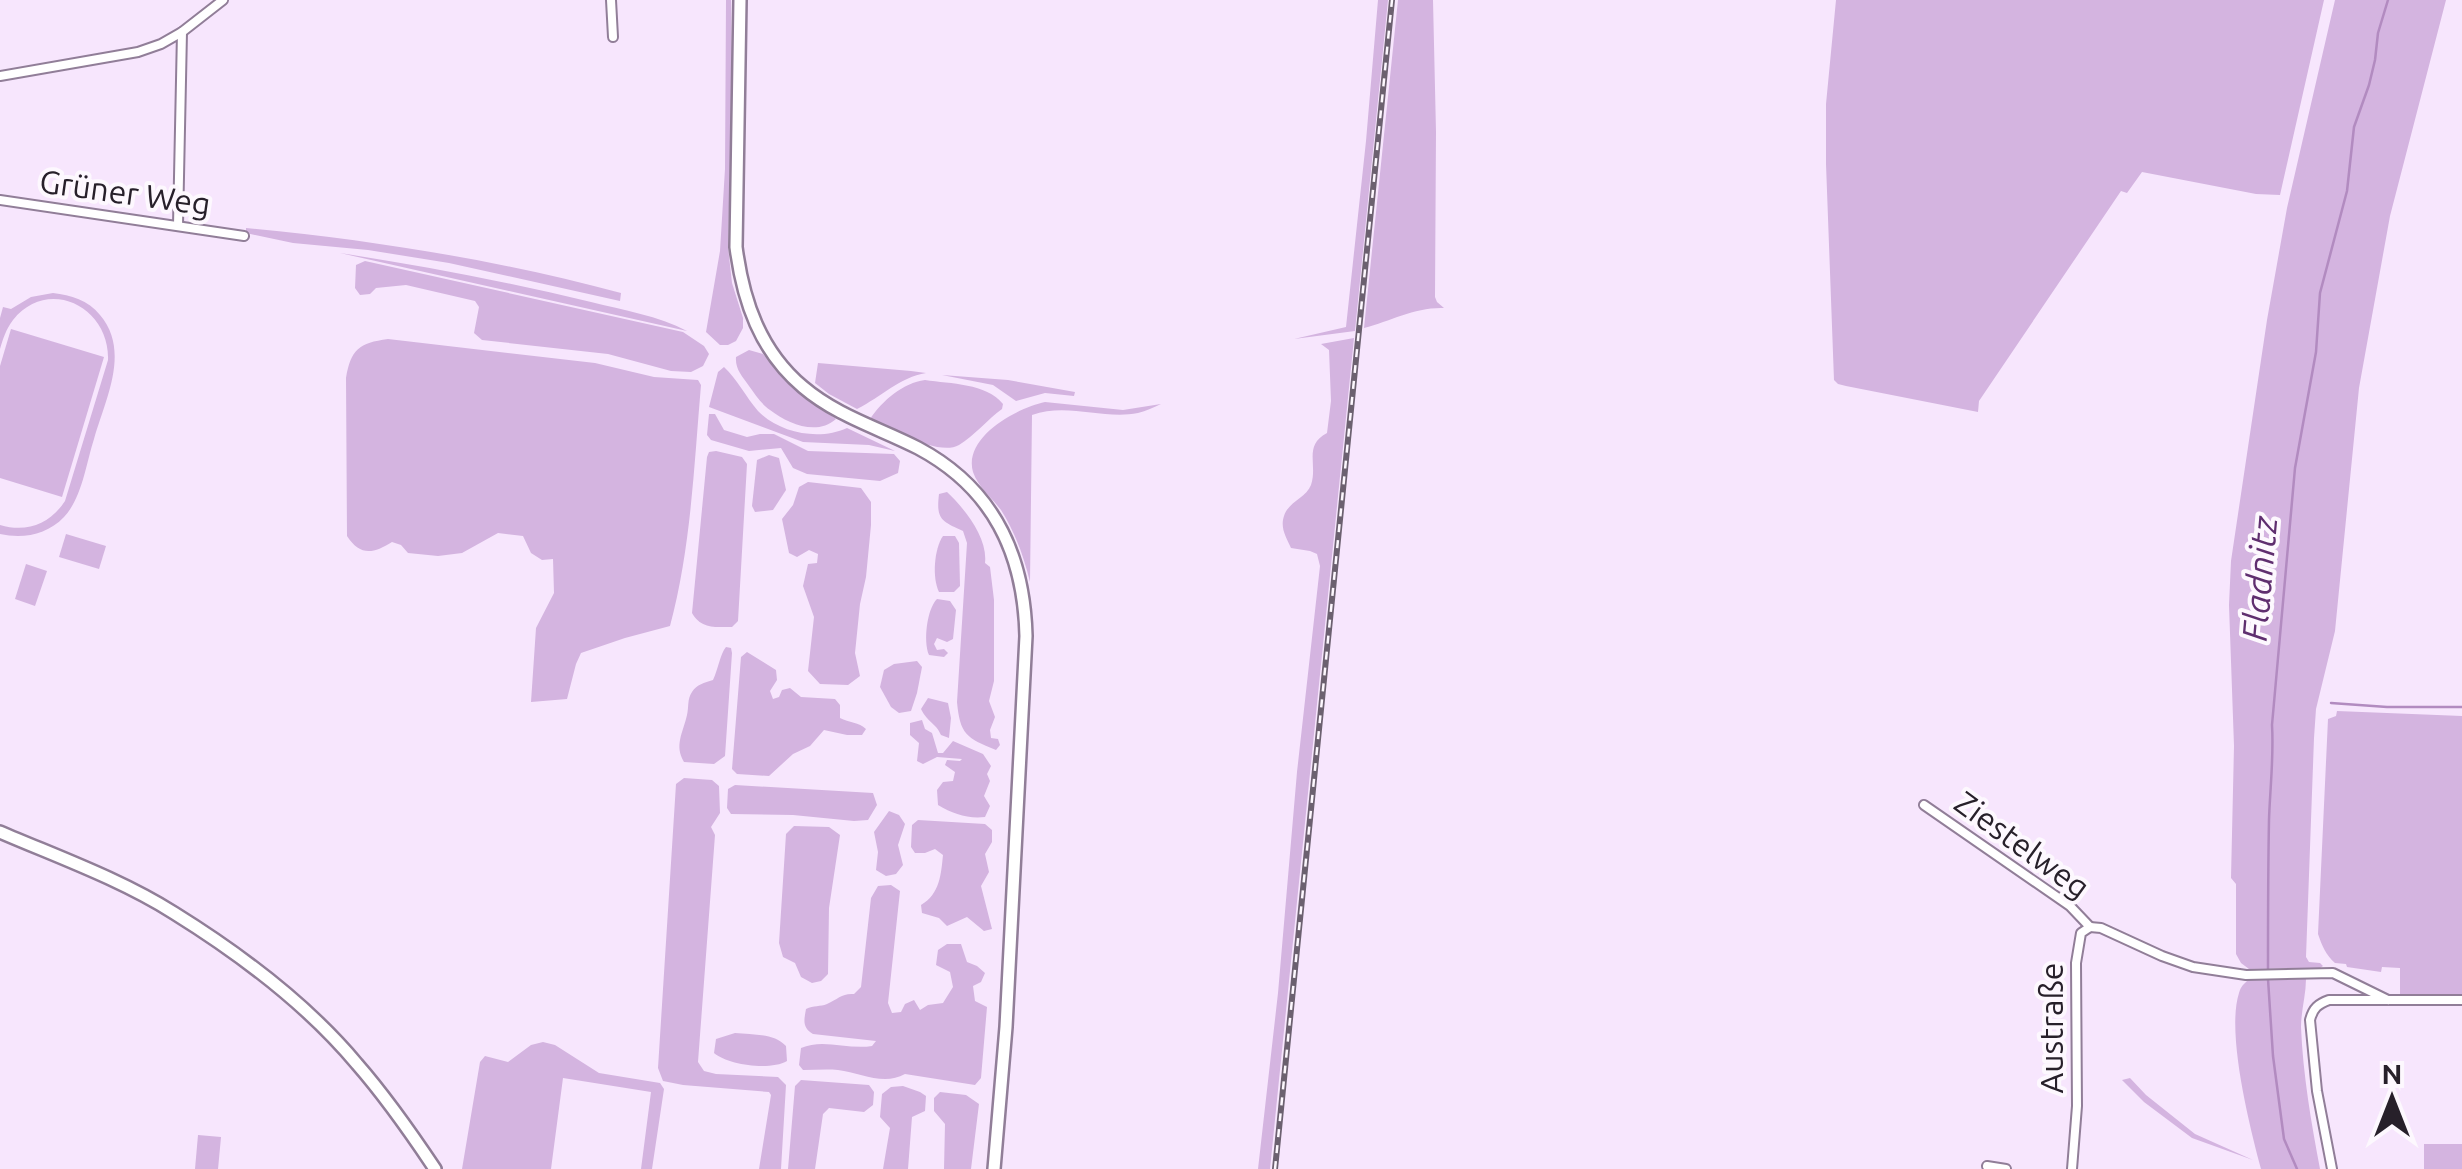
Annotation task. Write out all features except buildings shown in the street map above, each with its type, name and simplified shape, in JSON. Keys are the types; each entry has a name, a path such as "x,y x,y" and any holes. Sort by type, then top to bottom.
{"main road":[{"path":"740,0 736,247 748,310 784,368 802,386 845,415 919,449 951,469 978,495 1009,541 1026,605 1010,958 994,1169"},
{"path":"0,832 173,912 257,971 320,1024 358,1064 435,1169"}],"street":[{"path":"0,76 138,52 182,32 223,0"},
{"path":"611,0 613,37"},
{"path":"178,224 182,32"},
{"name":"Grüner Weg","path":"0,200 244,236"},
{"name":"Ziestelweg","path":"1924,805 2070,906 2090,927"},
{"name":"Austraße","path":"2072,1169 2076,963 2081,933 2090,927 2194,966 2241,974 2333,973 2388,1000"},
{"path":"2332,1169 2316,1090 2312,1011 2329,1000 2462,1000"},
{"path":"1987,1166 2006,1169"}],"shaded area":[{"path":"726,0 731,0 732,84 728,247 743,328 736,341 720,345 706,332 720,251 725,169"},
{"path":"1378,0 1388,0 1355,331 1294,339 1346,327"},
{"path":"1398,0 1433,0 1435,297 1444,308 1413,312 1364,328"},
{"path":"1836,0 2324,0 2280,195 2142,172 2127,193 2121,191 1979,401 1978,412 1846,386 1834,380 1826,104"},
{"path":"2335,0 2446,0 2390,216 2359,388 2335,631 2316,709 2306,957 2309,962 2323,966 2249,969 2236,954 2236,884 2231,878 2231,561 2287,208"},
{"path":"246,228 482,261 621,293 620,301 449,263 293,243 246,233"},
{"path":"340,253 560,295 653,317 687,331"},
{"path":"365,261 683,332 709,354 703,366 691,372 671,371 608,354 482,340 474,333 479,307 475,301 406,285 376,288 370,294 360,295 355,288 356,265"},
{"path":"53,293 79,299 100,315 114,344 113,376 83,480 70,509 42,532 26,536 0,534 0,525 19,528 45,521 65,501 108,360 99,325 88,312 59,299 27,307 11,323 0,349 3,307 11,309 31,297"},
{"path":"11,329 104,357 62,497 0,478 0,366"},
{"path":"1354,338 1270,1169 1258,1169 1320,566 1317,554 1291,548 1283,520 1289,507 1311,485 1313,450 1327,433 1331,401 1329,350 1321,344"},
{"path":"388,339 595,363 654,377 698,380 701,385 691,507 670,626 581,653 567,699 531,702 536,628 554,593 553,559 542,560 531,553 523,536 498,533 462,553 438,556 408,553 392,542 367,551 352,542 347,536 346,378 358,349"},
{"path":"749,350 763,354 798,392 836,419 820,427 803,426 767,408 737,365 736,357"},
{"path":"818,363 926,373 899,383 857,409 815,383"},
{"path":"724,367 758,411 777,425 812,434 847,428 895,451 869,445 803,442 709,407 718,372"},
{"path":"942,375 1008,380 1075,392 1074,396 1045,393 1016,401 993,385"},
{"path":"925,380 978,388 996,397 1003,404 1002,409 965,441 950,448 927,444 870,419 894,394"},
{"path":"1045,402 1123,410 1161,404 1125,415 1058,410 1032,415 1030,582 1011,527 975,477 972,459 976,447 995,426"},
{"path":"709,414 715,414 724,430 747,437 774,434 808,451 894,454 900,461 898,473 880,481 807,474 793,468 781,448 749,451 711,440 707,435"},
{"path":"709,452 742,457 747,464 738,621 732,627 704,624 692,613 707,457"},
{"path":"769,455 779,458 786,490 773,510 755,512 752,506 757,460"},
{"path":"808,482 861,488 871,502 855,653 860,676 848,685 820,684 808,671 814,617 803,586 808,564 817,563 818,554 809,550 797,557 789,553 782,519 793,505 799,487"},
{"path":"947,492 974,524 983,544 985,563 990,567 994,681 989,701 995,717 991,738 998,739 1000,745 996,750 966,734 958,713 967,543 963,531 939,514 939,494"},
{"path":"66,534 106,546 99,569 59,557"},
{"path":"943,536 955,536 959,543 960,586 954,592 939,592 935,579 936,556"},
{"path":"26,564 47,571 35,606 15,599"},
{"path":"937,599 950,601 956,610 953,639 947,642 937,638 934,644 937,650 948,653 944,657 929,655 926,642 928,617"},
{"path":"726,647 732,653 725,756 714,764 684,762 680,744 689,697 696,687 713,680"},
{"path":"747,652 776,670 777,680 770,691 773,699 790,688 801,697 835,699 840,705 840,718 866,729 862,735 824,730 810,746 793,754 769,776 737,774 732,769 741,657"},
{"path":"917,661 922,667 911,711 899,713 880,687 884,670 894,664"},
{"path":"928,698 948,703 949,738 941,735 921,709"},
{"path":"2337,711 2462,716 2462,995 2400,994 2400,968 2382,967 2381,972 2347,967 2335,963 2323,946 2318,934 2328,719 2336,716"},
{"path":"922,720 925,729 932,733 938,753 943,753 953,741 983,754 991,766 984,796 990,806 985,817 961,815 938,805 937,790 943,782 953,781 955,772 945,765 947,760 962,759 937,757 923,764 917,761 919,743 910,735 910,723"},
{"path":"684,778 712,780 719,786 720,813 711,827 715,835 698,1062 704,1071 778,1077 786,1085 781,1169 759,1169 769,1092 663,1081 658,1068 676,784"},
{"path":"735,785 873,793 877,805 868,820 854,821 731,814 727,808 728,789"},
{"path":"889,811 899,815 905,824 898,845 903,865 896,874 886,876 876,870 874,832"},
{"path":"918,820 985,824 992,830 992,842 985,854 989,872 981,886 992,929 984,931 967,917 947,926 939,918 922,913 921,905 938,883 943,855 935,849 915,853 911,847 912,825"},
{"path":"794,826 829,827 840,835 829,908 828,974 812,983 801,977 795,963 783,957 779,943 786,834"},
{"path":"891,885 900,891 888,1003 892,1013 901,1012 905,1004 914,1000 920,1010 943,1003 953,987 950,972 936,965 938,950 947,944 961,944 967,962 985,973 981,982 973,986 975,1001 987,1007 981,1078 975,1085 905,1074 881,1079 838,1070 803,1070 799,1065 801,1048 809,1045 863,1047 876,1041 813,1034 805,1026 805,1017 806,1009 854,994 861,987 871,898 878,886"},
{"path":"2306,979 2302,1045 2320,1169 2261,1169 2237,1055 2239,993 2248,980"},
{"path":"735,1033 776,1039 786,1046 787,1061 770,1066 749,1065 714,1053 716,1039"},
{"path":"531,1045 555,1045 599,1073 660,1083 664,1089 652,1169 641,1169 651,1092 563,1078 551,1169 462,1169 480,1062 485,1056 508,1062"},
{"path":"2130,1078 2195,1134 2253,1160 2192,1138 2122,1080"},
{"path":"801,1080 869,1085 874,1092 873,1105 864,1112 829,1108 823,1114 815,1169 788,1169 795,1086"},
{"path":"903,1086 926,1096 925,1111 912,1117 908,1169 883,1169 890,1128 880,1117 882,1094 891,1087"},
{"path":"940,1092 966,1095 979,1104 971,1169 944,1169 945,1124 934,1111 934,1098"},
{"path":"198,1135 221,1137 218,1169 195,1169"},
{"path":"2424,1144 2462,1144 2462,1169 2424,1169"}],"waterway":[{"name":"Fladnitz","path":"2268,971 2272,725 2295,468 2316,352 2320,293 2347,191 2354,127 2369,85 2388,0"},
{"path":"2331,703 2462,707"},
{"name":"Fladnitz","path":"2268,979 2284,1139 2297,1169"}],"railway":[{"path":"1275,1169 1392,0"}]}
